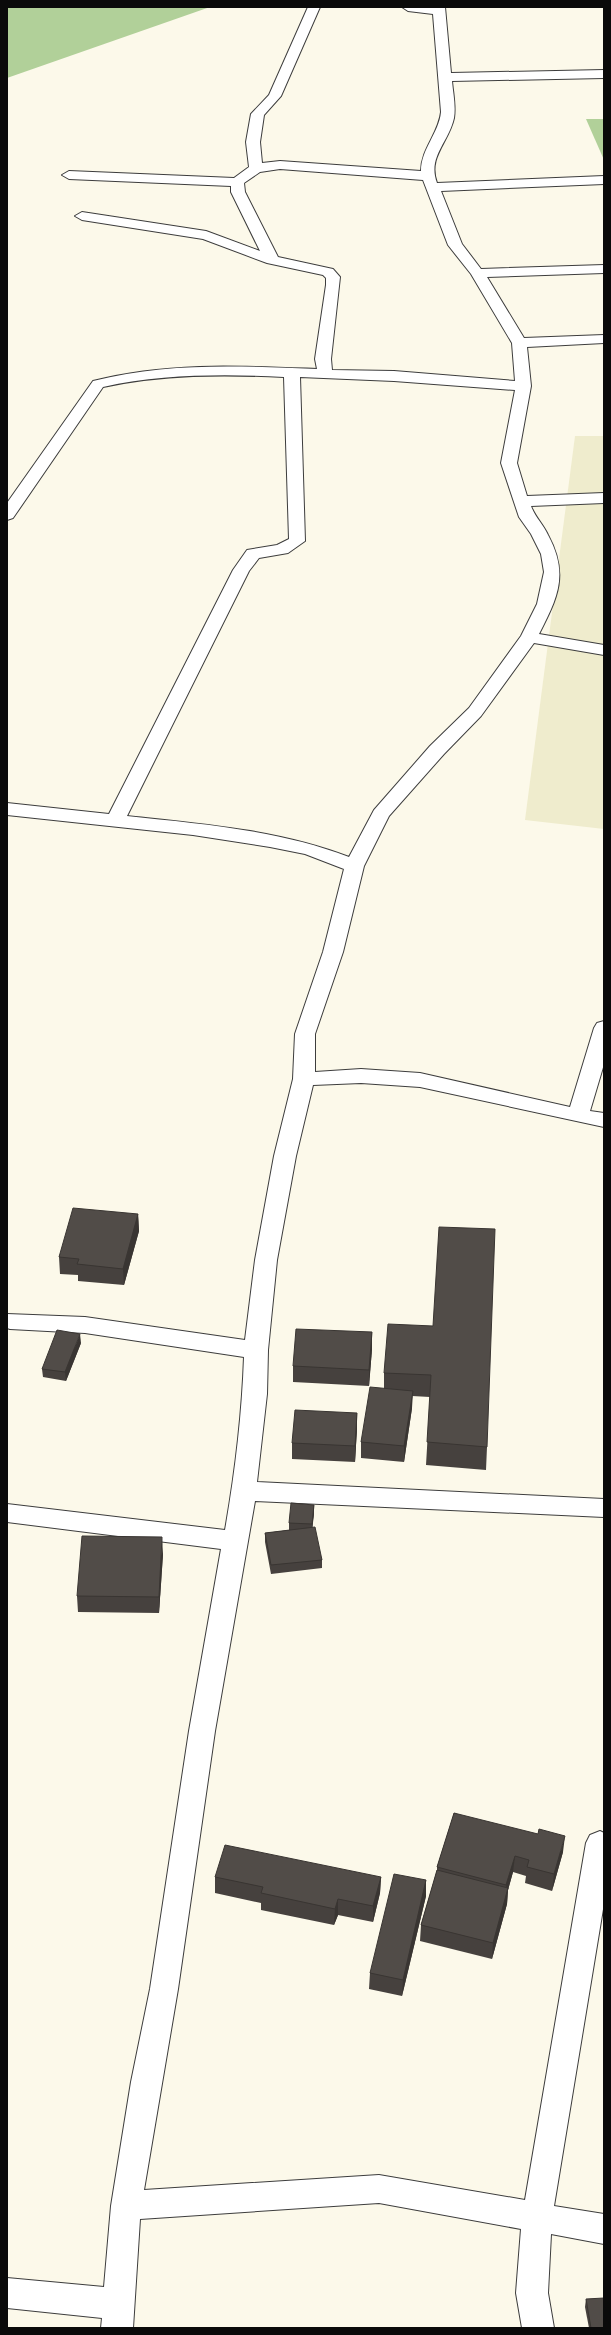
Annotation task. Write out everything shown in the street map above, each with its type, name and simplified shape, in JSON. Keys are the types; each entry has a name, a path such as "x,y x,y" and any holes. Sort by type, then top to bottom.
{"street":[{"path":"256,168 253,142 258,114 275,96 314,7"},
{"path":"7,2293 117,2316 126,2206 146,2082 164,1990 193,1793 234,1541 244,1491 255,1394 256,1350 266,1260 285,1156 304,1079 305,1034 333,952 354,866 381,814 437,750 475,712 529,637 546,604 552,572 549,554 543,540 527,517 520,501 509,463 521,405 523,386 519,344 477,273 455,245 430,181 428,160 447,120 446,77 440,9 408,7"},
{"path":"446,77 604,74"},
{"path":"69,175 237,182 256,168 280,165 430,181 604,180"},
{"path":"237,182 238,192 272,260"},
{"path":"82,216 206,235 272,260 328,272 333,277 333,285 323,358 325,374"},
{"path":"477,273 604,269"},
{"path":"519,344 604,340"},
{"path":"7,515 98,384 127,376 159,371 213,370 394,376 523,386"},
{"path":"116,820 241,570 253,554 282,549 297,541 292,373"},
{"path":"520,501 604,498"},
{"path":"529,637 604,650"},
{"path":"7,809 116,820 270,841 310,849 354,866"},
{"path":"578,1116 604,1028"},
{"path":"304,1079 361,1076 420,1080 578,1116 604,1120"},
{"path":"10,1321 85,1325 256,1350"},
{"path":"244,1491 604,1508"},
{"path":"7,1513 234,1541"},
{"path":"538,2328 532,2293 537,2218 600,1843"},
{"path":"126,2206 379,2189 604,2229"}],"shaded area":[{"path":"575,436 604,436 604,829 525,820"}],"green space":[{"path":"7,7 210,7 7,78"},
{"path":"586,119 604,119 604,160"}],"building":[{"path":"73,1208 138,1214 123,1269 77,1264 79,1259 59,1257"},
{"path":"439,1227 495,1229 487,1447 427,1442 431,1375 384,1373 388,1324 433,1326"},
{"path":"296,1329 372,1332 369,1370 293,1366"},
{"path":"57,1330 80,1334 65,1372 42,1369"},
{"path":"370,1387 413,1391 404,1446 361,1442"},
{"path":"295,1410 357,1413 355,1446 292,1443"},
{"path":"291,1503 314,1505 312,1524 289,1523"},
{"path":"315,1527 322,1560 271,1565 265,1533"},
{"path":"82,1536 162,1537 159,1597 77,1596"},
{"path":"454,1813 538,1834 539,1829 565,1836 554,1874 527,1867 529,1860 515,1856 506,1885 437,1867"},
{"path":"225,1845 381,1877 373,1906 338,1899 335,1909 261,1893 263,1887 215,1877"},
{"path":"437,1870 508,1888 493,1943 421,1925"},
{"path":"394,1874 426,1880 403,1980 370,1973"},
{"path":"604,2298 604,2328 591,2328 586,2299"}]}
